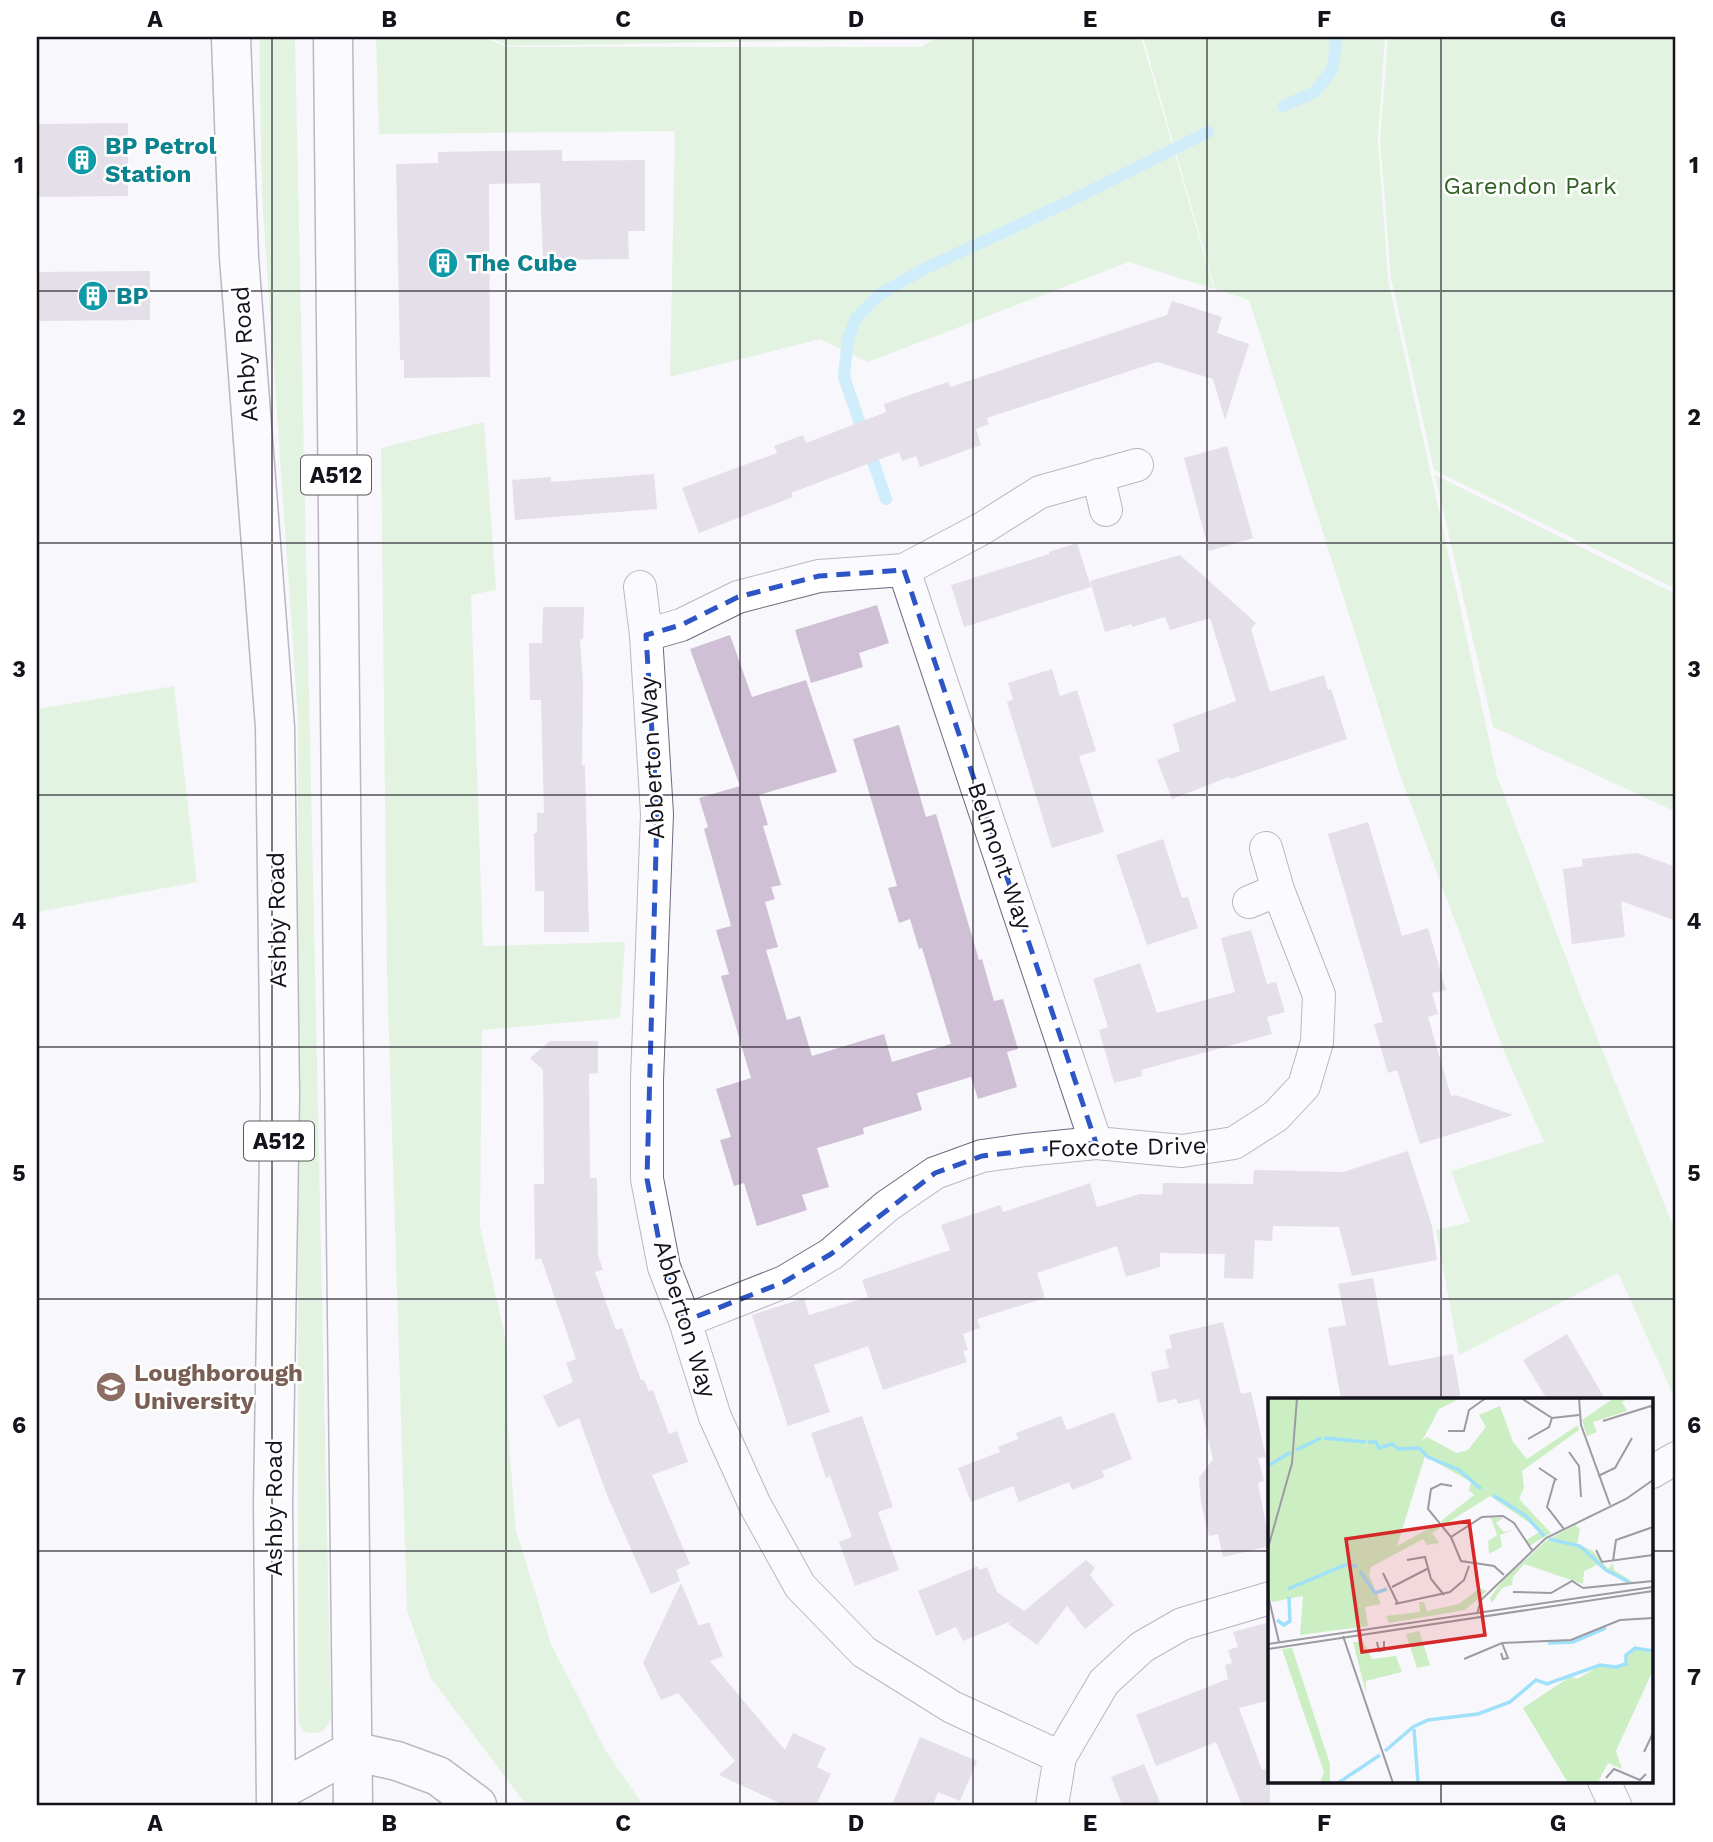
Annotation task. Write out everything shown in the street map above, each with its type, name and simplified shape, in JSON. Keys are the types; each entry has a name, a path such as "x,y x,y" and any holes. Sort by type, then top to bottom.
{"main road":[{"name":"Ashby Road","path":"231,37 239,257 275,727 280,1096 273,1503 276,1799"},
{"name":"A512","path":"333,37 336,544 353,1805"},
{"path":"276,1799 352,1751 397,1761 438,1776 477,1805"},
{"path":"276,1799 313,1805"}],"street":[{"path":"646,635 681,625 738,597 819,576 904,570 1040,492 1137,465"},
{"path":"1098,475 1106,510"},
{"name":"Belmont Way","path":"904,570 1096,1143"},
{"name":"Abberton Way","path":"640,587 646,635 657,814 647,1080 647,1179 664,1267 685,1321 715,1417 755,1505 800,1586 864,1652 952,1707 1060,1757"},
{"name":"Foxcote Drive","path":"685,1321 784,1282 808,1268 831,1254 887,1206 935,1172 982,1156 1096,1143 1182,1151 1234,1143 1276,1116 1304,1086 1317,1042 1319,995 1264,896 1266,848"},
{"path":"1654,1471 1676,1458"},
{"path":"1052,1805 1060,1757 1104,1682 1142,1647 1182,1624 1268,1599"},
{"path":"1605,1783 1615,1805"}],"highlighted area":[{"path":"904,570 1096,1143 982,1156 935,1173 831,1254 784,1282 685,1321 664,1267 647,1179 657,814 646,635 681,625 738,597 819,576"}],"green space":[{"path":"259,37 295,37 331,1716 325,1729 318,1733 304,1732 299,1724 298,1712 298,718 262,197"},
{"path":"376,37 484,37 506,47 921,47 938,37 1141,37 1214,289 1129,262 868,362 820,339 670,377 675,131 379,134"},
{"path":"489,37 920,37 508,46"},
{"path":"1143,37 1385,37 1378,140 1388,279 1497,776 1583,1002 1676,1233 1676,1401 1618,1273 1459,1355 1436,1230 1470,1222 1451,1171 1544,1142 1504,1051 1400,775 1249,300 1215,289"},
{"name":"Garendon Park","path":"1388,37 1676,37 1676,589 1434,470 1391,278 1380,140"},
{"path":"484,422 496,590 471,595 483,946 625,942 620,1018 482,1030 480,1226 507,1345 508,1431 516,1530 551,1644 606,1751 643,1805 526,1805 430,1677 407,1610 387,974 381,448"},
{"path":"1435,475 1676,594 1676,812 1493,727"},
{"path":"174,686 197,882 37,912 37,709"}],"building":[{"name":"BP Petrol Station","path":"128,123 128,196 37,197 37,124"},
{"name":"The Cube","path":"562,150 562,161 645,160 645,231 628,231 629,259 543,260 540,183 489,184 490,377 404,378 404,360 400,360 396,164 438,163 438,152"},
{"name":"BP","path":"150,271 150,320 37,321 37,272"},
{"path":"1172,301 1222,317 1217,333 1249,344 1225,420 1213,379 1157,362 987,418 989,424 976,429 981,445 920,467 916,456 902,461 899,452 791,493 793,497 699,533 682,488 777,453 774,446 803,435 806,443 886,412 884,404 948,382 950,387 1167,315"},
{"path":"1227,446 1253,538 1209,551 1184,458"},
{"path":"654,474 657,509 515,520 512,480 551,477 551,482"},
{"path":"1077,543 1091,587 964,627 951,585"},
{"path":"1180,555 1256,623 1251,629 1270,692 1324,675 1347,739 1230,779 1229,777 1172,799 1157,760 1180,751 1173,724 1236,701 1210,618 1170,630 1165,617 1105,632 1090,581"},
{"path":"877,605 889,643 859,653 863,667 811,683 795,630"},
{"path":"543,607 584,607 583,639 580,639 589,932 544,932 544,891 535,891 534,833 537,833 537,813 544,813 541,700 530,700 529,643 542,643"},
{"path":"730,635 752,697 806,680 837,772 759,795 768,825 763,826 781,885 771,887 775,899 765,902 778,947 766,950 787,1020 800,1016 812,1056 884,1034 892,1062 951,1044 922,948 919,949 910,919 899,923 888,888 897,886 853,739 899,725 926,817 936,814 979,960 982,959 994,1001 1003,999 1018,1049 1007,1052 1017,1087 978,1099 971,1077 917,1093 922,1110 863,1128 864,1134 817,1148 829,1187 802,1195 807,1210 757,1226 744,1183 734,1186 720,1140 731,1137 716,1089 751,1078 721,976 729,974 716,930 731,926 704,829 708,827 699,798 740,786 690,649"},
{"path":"1052,669 1060,696 1077,690 1096,751 1079,756 1104,832 1052,848 1007,702 1013,699 1008,683"},
{"path":"1368,822 1402,936 1428,928 1446,990 1432,993 1438,1014 1428,1017 1451,1096 1456,1095 1513,1115 1420,1144 1397,1070 1388,1073 1374,1024 1383,1022 1328,834"},
{"path":"1163,839 1182,898 1188,897 1198,928 1147,945 1116,855"},
{"path":"1637,853 1676,867 1676,921 1621,901 1625,937 1572,944 1563,869 1583,866 1582,859"},
{"path":"1251,930 1267,984 1276,982 1285,1012 1267,1017 1272,1034 1141,1070 1142,1076 1114,1083 1099,1030 1108,1027 1093,979 1140,963 1157,1013 1235,992 1221,938"},
{"path":"550,1041 598,1041 598,1073 589,1074 590,1178 597,1178 598,1255 603,1270 595,1272 616,1330 622,1328 641,1380 644,1380 649,1392 653,1390 669,1434 677,1431 688,1462 652,1475 690,1564 676,1570 680,1581 651,1594 607,1495 579,1418 558,1428 543,1396 573,1382 566,1363 576,1359 541,1258 535,1260 534,1184 544,1184 543,1070 530,1058"},
{"path":"1408,1151 1432,1226 1437,1260 1352,1276 1339,1227 1273,1226 1272,1241 1255,1240 1253,1279 1224,1278 1225,1254 1160,1253 1160,1267 1126,1277 1117,1246 1037,1273 1045,1298 977,1319 980,1328 963,1334 968,1350 963,1351 967,1362 883,1390 868,1346 814,1365 830,1412 788,1426 752,1315 804,1298 809,1315 868,1297 862,1280 950,1250 941,1225 1000,1205 1003,1212 1090,1183 1097,1207 1140,1194 1162,1195 1163,1183 1253,1184 1254,1170 1343,1172"},
{"path":"1373,1278 1389,1366 1453,1354 1461,1398 1341,1398 1328,1328 1346,1325 1338,1284"},
{"path":"1223,1322 1241,1394 1251,1392 1266,1457 1258,1458 1264,1481 1258,1483 1268,1546 1223,1557 1218,1534 1209,1536 1201,1502 1199,1478 1213,1459 1199,1399 1178,1404 1176,1399 1158,1403 1151,1372 1169,1368 1165,1350 1172,1348 1169,1335"},
{"path":"1567,1334 1604,1398 1546,1398 1523,1360"},
{"path":"1114,1412 1132,1459 1102,1471 1105,1477 1072,1490 1069,1482 1019,1502 1013,1486 971,1502 958,1468 1000,1452 998,1447 1018,1439 1016,1433 1061,1416 1067,1430"},
{"path":"862,1416 893,1507 878,1512 899,1570 855,1586 839,1542 852,1537 830,1476 826,1478 811,1433"},
{"path":"1086,1560 1095,1568 1090,1575 1114,1605 1085,1629 1067,1606 1037,1645 1008,1624 1014,1620 963,1641 956,1627 936,1636 918,1591 978,1566 979,1570 987,1567 997,1592 1024,1611"},
{"path":"681,1583 699,1626 709,1622 723,1656 710,1661 785,1750 793,1733 826,1748 817,1767 831,1774 816,1805 784,1805 719,1775 735,1761 678,1693 661,1700 643,1663"},
{"path":"1268,1623 1268,1701 1239,1708 1262,1770 1268,1768 1270,1805 1242,1805 1216,1742 1156,1766 1136,1715 1228,1679 1225,1665 1232,1663 1228,1650 1238,1647 1233,1632"},
{"path":"920,1737 977,1761 960,1801 938,1792 933,1805 892,1805"},
{"path":"1144,1764 1161,1805 1122,1805 1111,1777"}],"waterway":[{"path":"1283,106 1315,92 1332,70 1337,37"},
{"path":"886,499 844,377 848,339 856,318 880,294 924,269 1068,202 1208,132"}],"place":[{"name":"BP Petrol Station","path":"82,160"},
{"name":"The Cube","path":"443,263"},
{"name":"BP","path":"93,296"},
{"name":"Loughborough University","path":"111,1387"}]}
